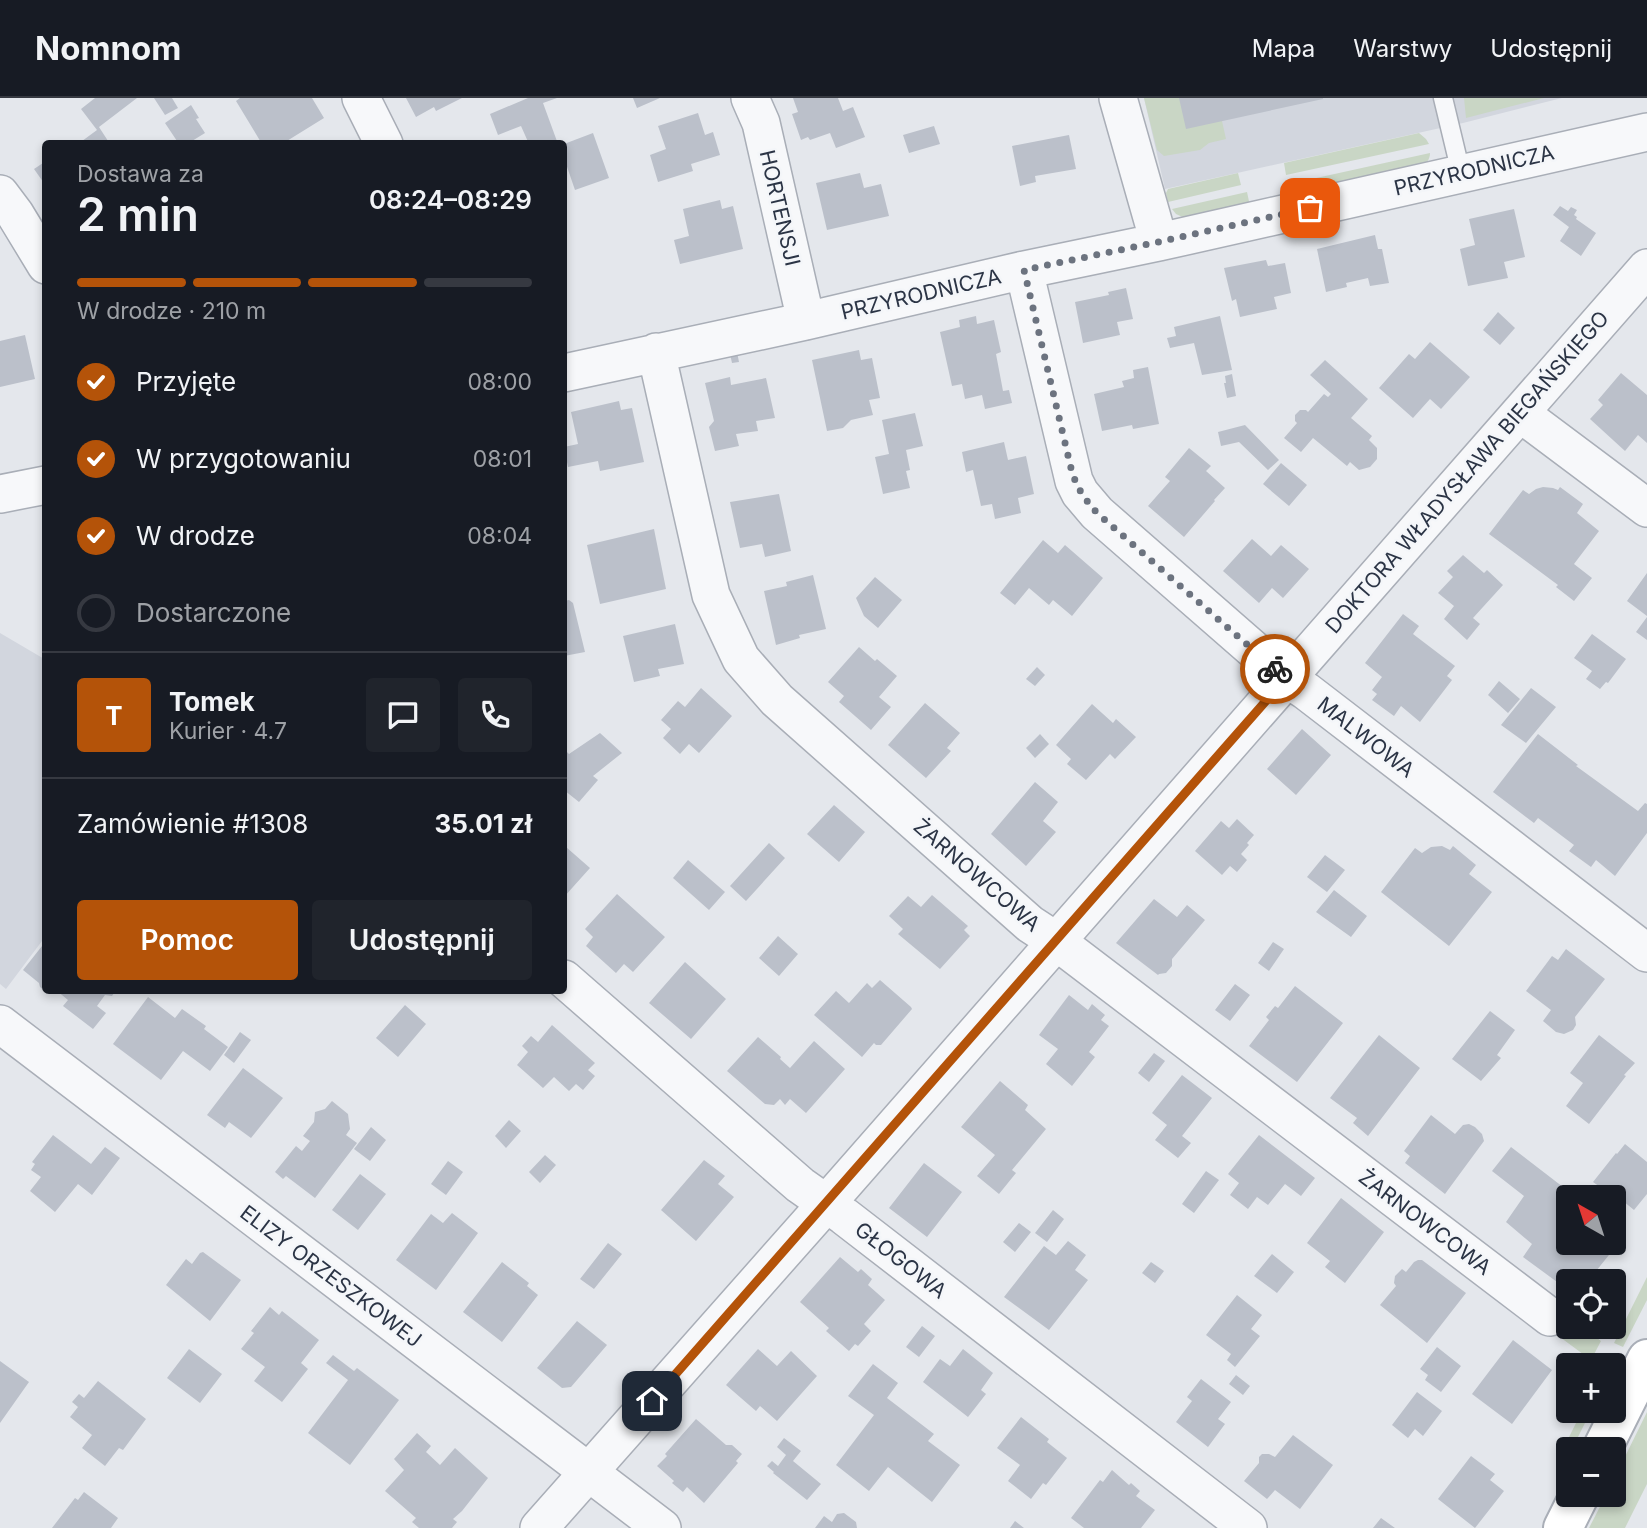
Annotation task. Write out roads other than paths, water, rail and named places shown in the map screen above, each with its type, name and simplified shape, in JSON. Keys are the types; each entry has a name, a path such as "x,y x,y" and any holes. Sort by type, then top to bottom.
{"main road":[{"path":"1608,1437 1647,1359"},
{"path":"1563,1528 1574,1507"}],"street":[{"path":"361,98 382,140"},
{"name":"HORTENSJI","path":"750,98 761,123 806,321"},
{"path":"1118,98 1158,242"},
{"name":"PRZYRODNICZA","path":"567,372 1647,132"},
{"path":"0,194 42,258"},
{"name":"DOKTORA WŁADYSŁAWA BIEGAŃSKIEGO","path":"539,1528 1647,268"},
{"name":"MALWOWA","path":"1024,270 1074,481 1080,493 1097,513 1286,678 1647,953"},
{"name":"ŻARNOWCOWA","path":"656,352 711,595 741,659 777,700 1030,924 1550,1317"},
{"path":"1520,413 1647,508"},
{"path":"0,494 42,486"},
{"name":"GŁOGOWA","path":"567,982 800,1185 844,1216 1248,1528"},
{"name":"ELIZY ORZESZKOWEJ","path":"0,1024 662,1528"}],"lane":[{"path":"1443,98 1461,173"}]}
